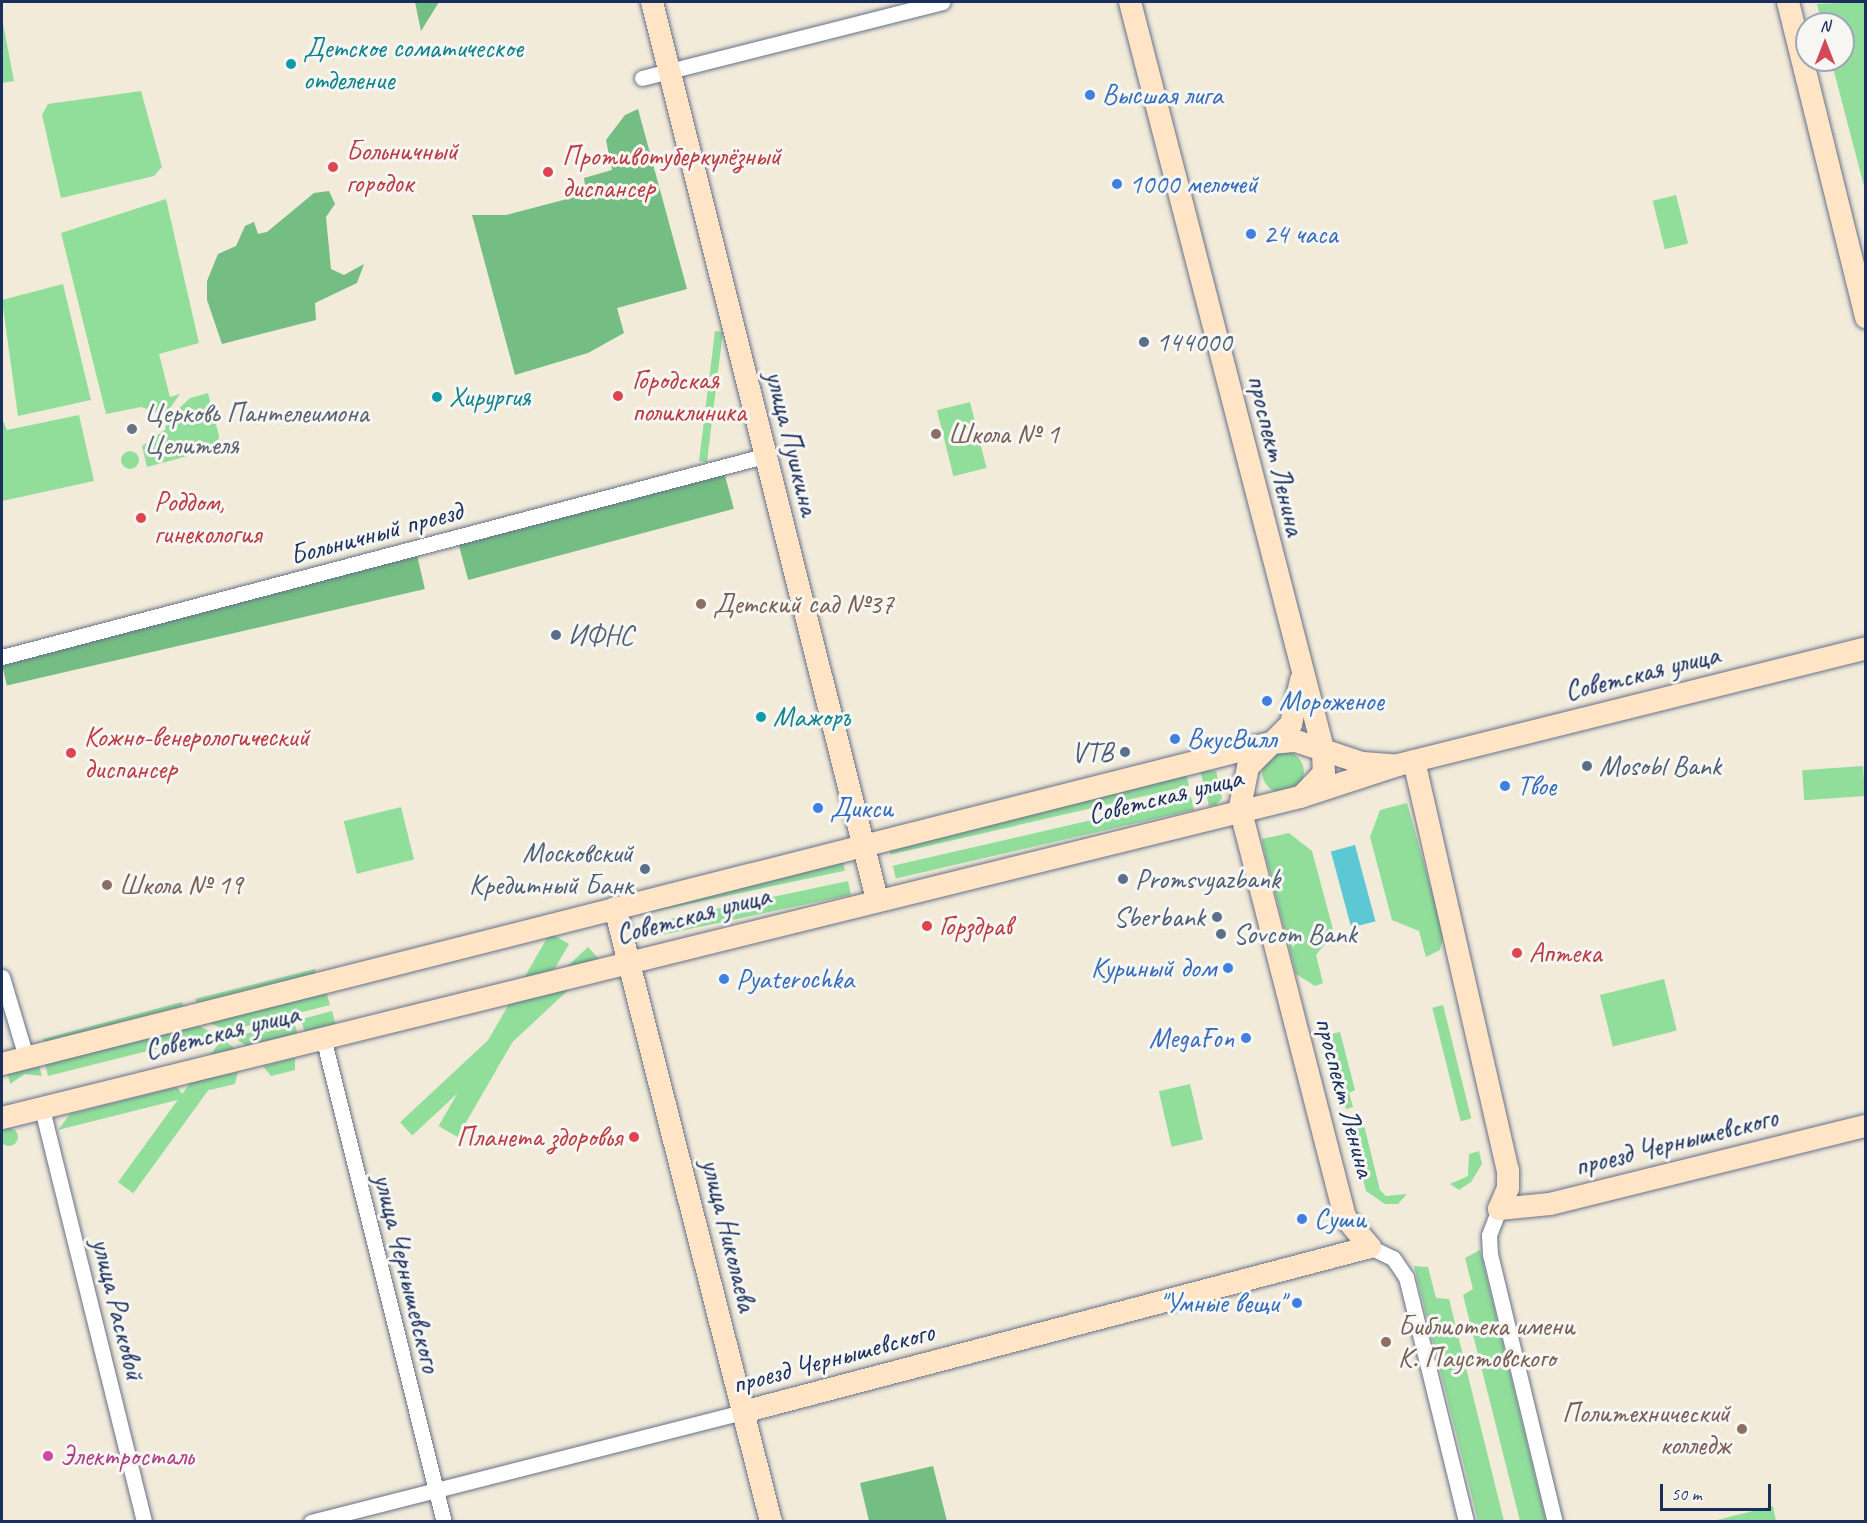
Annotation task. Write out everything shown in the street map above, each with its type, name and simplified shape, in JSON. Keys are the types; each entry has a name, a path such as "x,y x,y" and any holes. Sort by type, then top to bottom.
{"main road":[{"name":"улица Пушкина","path":"652,2 764,456 877,899"},
{"name":"проспект Ленина","path":"1130,2 1301,680 1323,749 1324,773 1300,796"},
{"path":"1788,2 1866,318"},
{"name":"Советская улица","path":"2,1119 323,1037 629,963 1240,807 1300,796 1406,763 1866,648"},
{"name":"проспект Ленина","path":"1301,680 1291,724 1248,767 1240,807 1345,1217 1370,1247"},
{"path":"1271,743 1296,741 1323,749"},
{"name":"Советская улица","path":"2,1064 1271,743"},
{"name":"Советская улица","path":"1323,749 1362,763 1406,763"},
{"path":"1406,763 1508,1170 1508,1188 1499,1209"},
{"path":"1248,767 1250,784 1267,802"},
{"name":"улица Николаева","path":"615,908 771,1521"},
{"name":"проезд Чернышевского","path":"1499,1209 1550,1204 1866,1126"},
{"name":"проезд Чернышевского","path":"743,1412 1370,1247"}],"street":[{"path":"642,78 943,2"},
{"name":"Больничный проезд","path":"2,657 764,456"},
{"path":"2,976 26,1057"},
{"name":"улица Чернышевского","path":"323,1037 444,1521"},
{"name":"улица Расковой","path":"42,1109 144,1521"},
{"path":"1499,1209 1489,1235 1490,1254 1555,1521"},
{"name":"проспект Ленина","path":"1370,1247 1393,1258 1406,1277 1466,1521"},
{"name":"проезд Чернышевского","path":"311,1521 743,1412"}],"green space":[{"path":"415,2 439,2 421,31"},
{"path":"1866,2 1866,190 1834,72 1855,72 1855,12 1819,12 1817,4"},
{"path":"2,18 14,81 2,83"},
{"path":"141,91 162,167 154,176 61,198 42,115 48,104"},
{"path":"638,109 687,289 617,308 624,333 588,353 515,375 472,215 506,215 586,194 584,178 612,170 606,140 625,115"},
{"path":"329,191 335,204 326,217 331,269 344,275 364,264 357,283 315,303 316,320 222,344 207,300 207,281 218,254 236,246 245,226 254,222 258,234 267,232 314,193"},
{"path":"1676,195 1688,244 1665,249 1653,201"},
{"path":"166,199 199,343 159,354 170,397 180,394 165,415 141,407 106,414 61,233"},
{"path":"63,284 91,400 18,416 2,300"},
{"path":"715,331 723,332 707,462 699,461"},
{"path":"208,393 219,436 217,448 147,467 142,446 165,430 167,420 190,398"},
{"path":"970,402 986,468 953,476 937,410"},
{"path":"79,415 94,481 2,501 2,418 7,430"},
{"path":"126,451 134,451 139,456 137,467 126,469 121,464 121,456"},
{"path":"724,472 734,509 468,580 458,543"},
{"path":"417,555 425,589 7,686 2,665 2,651"},
{"path":"1283,751 1291,752 1298,757 1303,764 1303,780 1298,787 1291,792 1283,793 1275,792 1268,787 1263,780 1262,772 1263,764 1268,757 1275,752"},
{"path":"1863,766 1865,796 1804,800 1802,770"},
{"path":"1200,769 1216,771 1222,798 1216,805 1209,806"},
{"path":"1186,773 1189,786 891,855 888,842"},
{"path":"1191,797 1194,810 896,879 893,866"},
{"path":"1407,803 1444,935 1440,950 1426,957 1419,931 1392,920 1370,837 1380,810"},
{"path":"401,807 414,859 357,874 344,821"},
{"path":"1289,833 1312,851 1334,933 1316,955 1323,983 1315,986 1296,974 1263,845 1262,839"},
{"path":"842,857 845,871 646,913 643,899"},
{"path":"848,881 851,895 652,937 649,923"},
{"path":"550,933 569,944 458,1137 439,1126"},
{"path":"588,947 600,960 412,1135 400,1122"},
{"path":"315,969 316,973 197,1003 196,999"},
{"path":"1664,979 1677,1030 1613,1046 1600,995"},
{"path":"326,991 330,1005 227,1031 206,1021"},
{"path":"182,1002 183,1006 44,1042 43,1039"},
{"path":"1443,1005 1471,1119 1461,1121 1432,1008"},
{"path":"332,1011 336,1026 305,1035 301,1019"},
{"path":"294,1021 298,1036 248,1047 233,1037"},
{"path":"195,1024 215,1034 48,1076 45,1064"},
{"path":"1340,1032 1355,1090 1349,1093 1353,1107 1346,1109 1327,1035"},
{"path":"222,1039 237,1050 133,1193 118,1182"},
{"path":"295,1058 295,1070 271,1076 263,1066"},
{"path":"39,1066 42,1076 25,1074 10,1084 8,1074"},
{"path":"238,1072 235,1084 210,1090 203,1080"},
{"path":"1190,1084 1203,1140 1172,1147 1159,1091"},
{"path":"177,1087 185,1098 58,1130 70,1114"},
{"path":"1362,1117 1380,1190 1386,1196 1407,1194 1398,1204 1385,1204 1366,1191 1348,1120"},
{"path":"9,1128 15,1131 18,1137 15,1143 9,1146 3,1143 0,1137 3,1131"},
{"path":"1479,1151 1482,1164 1471,1182 1459,1190 1450,1184 1468,1176 1469,1154"},
{"path":"1480,1250 1546,1521 1520,1521 1463,1295 1473,1289 1465,1258"},
{"path":"1414,1266 1428,1267 1436,1298 1449,1299 1504,1521 1478,1521"},
{"path":"933,1466 947,1521 869,1521 860,1483"},
{"path":"1773,1506 1776,1521 1717,1520"}],"water":[{"path":"1355,845 1375,921 1351,928 1331,851"}],"place":[{"name":"Детское соматическое отделение","path":"291,64"},
{"name":"Высшая лига","path":"1090,95"},
{"name":"Больничный городок","path":"333,167"},
{"name":"Противотуберкулёзный диспансер","path":"548,172"},
{"name":"1000 мелочей","path":"1117,184"},
{"name":"24 часа","path":"1251,234"},
{"name":"144000","path":"1144,342"},
{"name":"Городская поликлиника","path":"618,396"},
{"name":"Хирургия","path":"437,397"},
{"name":"Церковь Пантелеимона Целителя","path":"132,429"},
{"name":"Школа № 1","path":"936,434"},
{"name":"Роддом, гинекология","path":"141,518"},
{"name":"Детский сад №37","path":"701,604"},
{"name":"ИФНС","path":"556,635"},
{"name":"Мороженое","path":"1267,701"},
{"name":"Мажоръ","path":"761,717"},
{"name":"ВкусВилл","path":"1175,739"},
{"name":"VTB","path":"1125,752"},
{"name":"Кожно-венерологический диспансер","path":"71,753"},
{"name":"Mosobl Bank","path":"1587,766"},
{"name":"Твое","path":"1505,786"},
{"name":"Дикси","path":"818,808"},
{"name":"Московский Кредитный Банк","path":"645,869"},
{"name":"Promsvyazbank","path":"1123,879"},
{"name":"Школа № 19","path":"107,885"},
{"name":"Sberbank","path":"1217,917"},
{"name":"Горздрав","path":"927,926"},
{"name":"Sovcom Bank","path":"1221,934"},
{"name":"Аптека","path":"1517,953"},
{"name":"Куриный дом","path":"1228,968"},
{"name":"Pyaterochka","path":"724,979"},
{"name":"MegaFon","path":"1246,1038"},
{"name":"Планета здоровья","path":"634,1137"},
{"name":"Суши","path":"1302,1219"},
{"name":"\"Умные вещи\"","path":"1297,1303"},
{"name":"Библиотека имени К. Паустовского","path":"1386,1342"},
{"name":"Политехнический колледж","path":"1742,1429"},
{"name":"Электросталь","path":"48,1456"}]}
